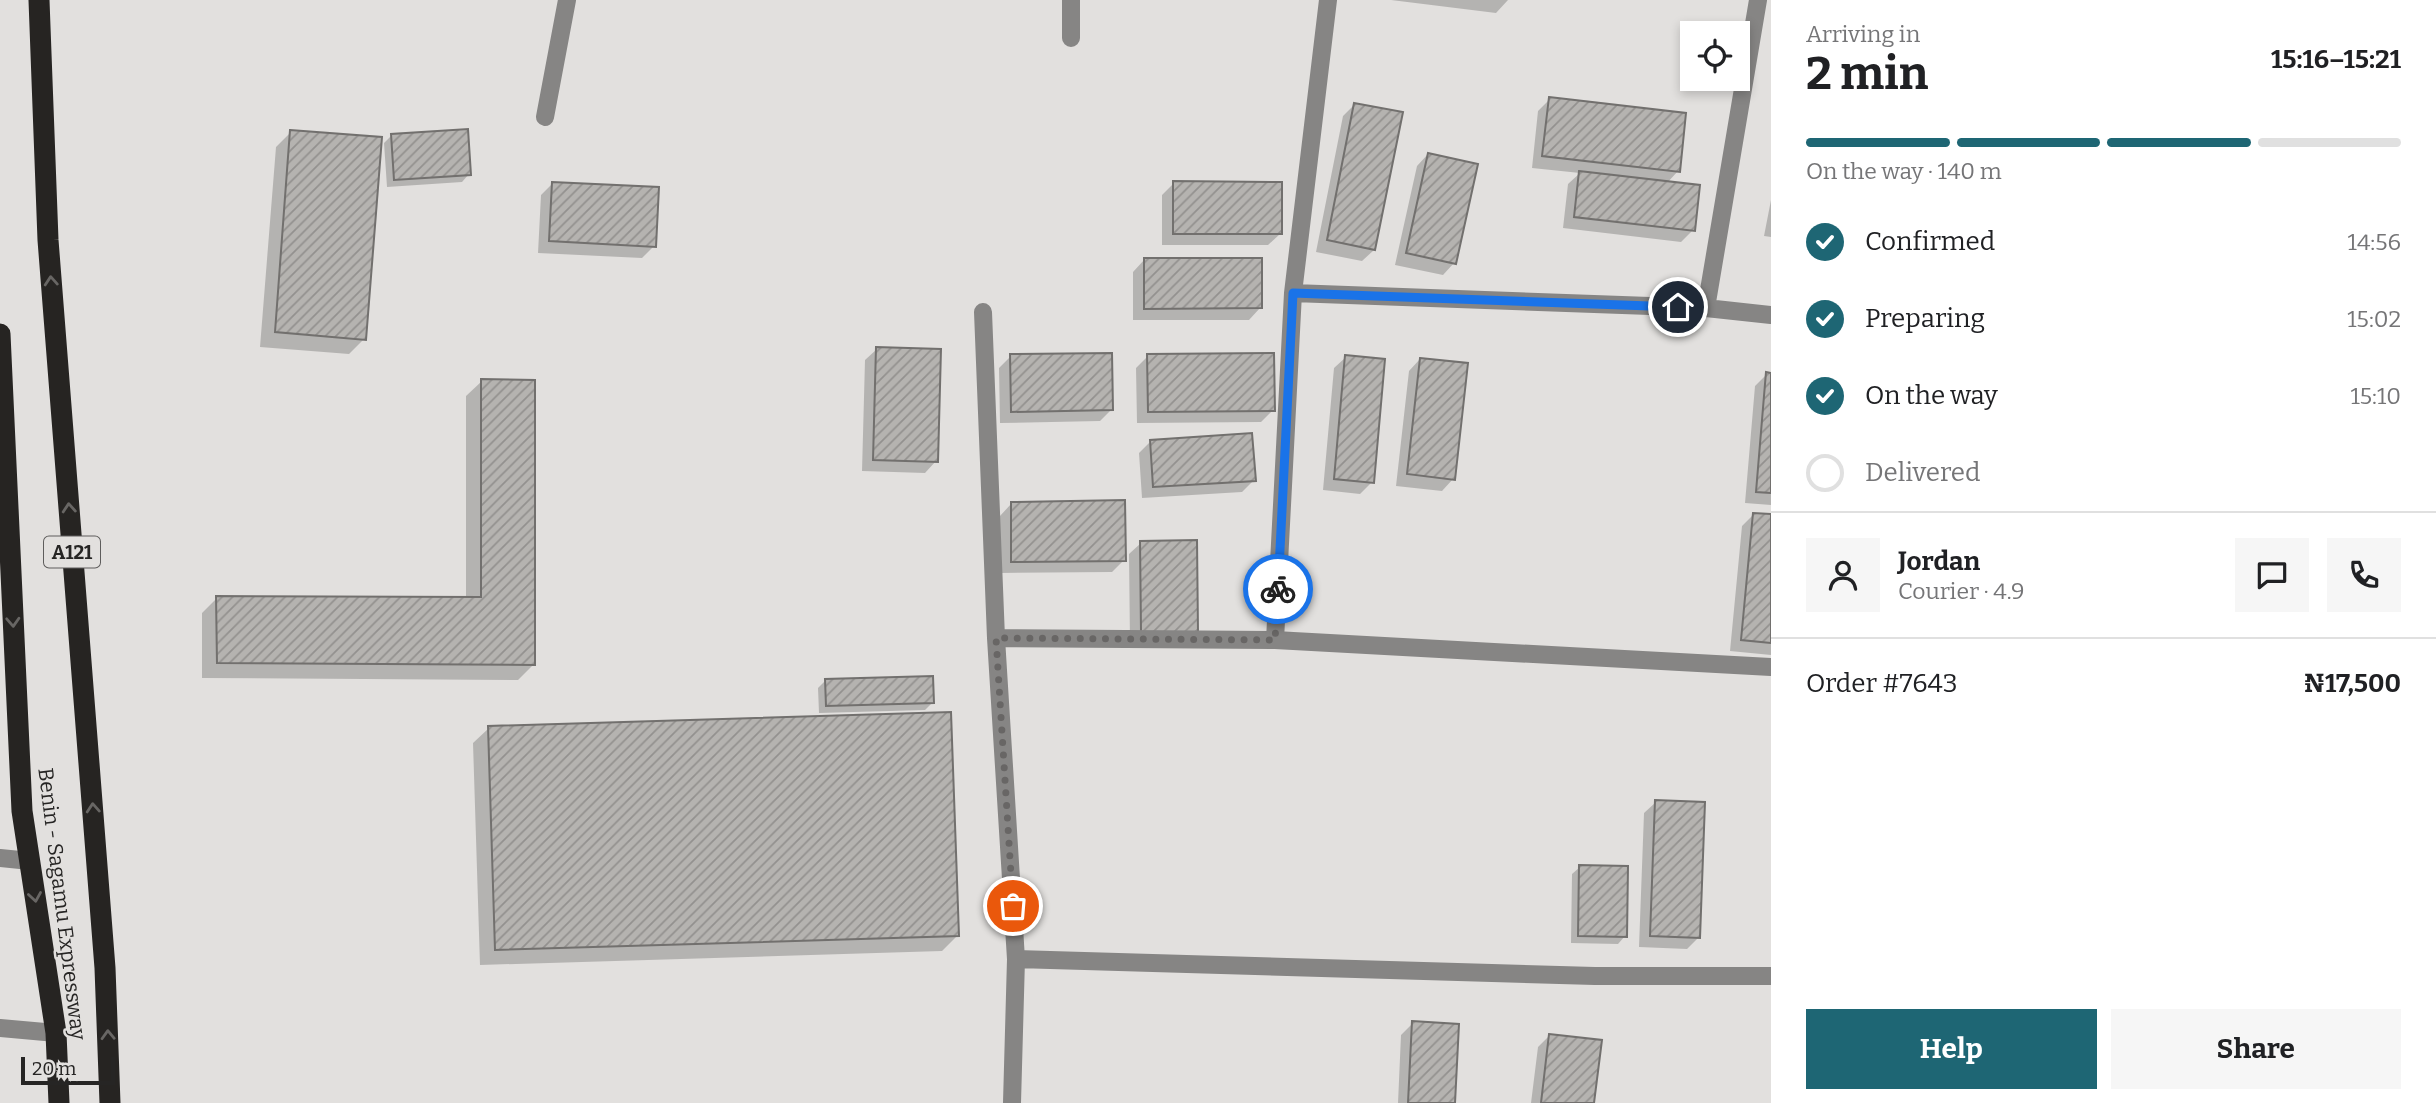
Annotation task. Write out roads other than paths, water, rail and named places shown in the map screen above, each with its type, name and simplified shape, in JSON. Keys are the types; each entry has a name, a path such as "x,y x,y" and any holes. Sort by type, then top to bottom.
{"highway":[{"name":"A121","path":"39,0 48,240 105,968 110,1103"},
{"name":"Benin - Sagamu Expressway","path":"0,334 6,582 22,811 56,1033 59,1103"}],"street":[{"path":"545,117 567,0"},
{"path":"1071,0 1071,38"},
{"path":"1275,640 1293,293 1328,0"},
{"path":"1706,308 1758,0"},
{"path":"1293,293 1706,308 1771,315"},
{"path":"983,312 996,638 1016,959 1012,1103"},
{"path":"996,638 1275,640 1771,667"},
{"path":"0,858 30,862"},
{"path":"1016,959 1594,976 1771,976"},
{"path":"0,1028 56,1033"}]}
